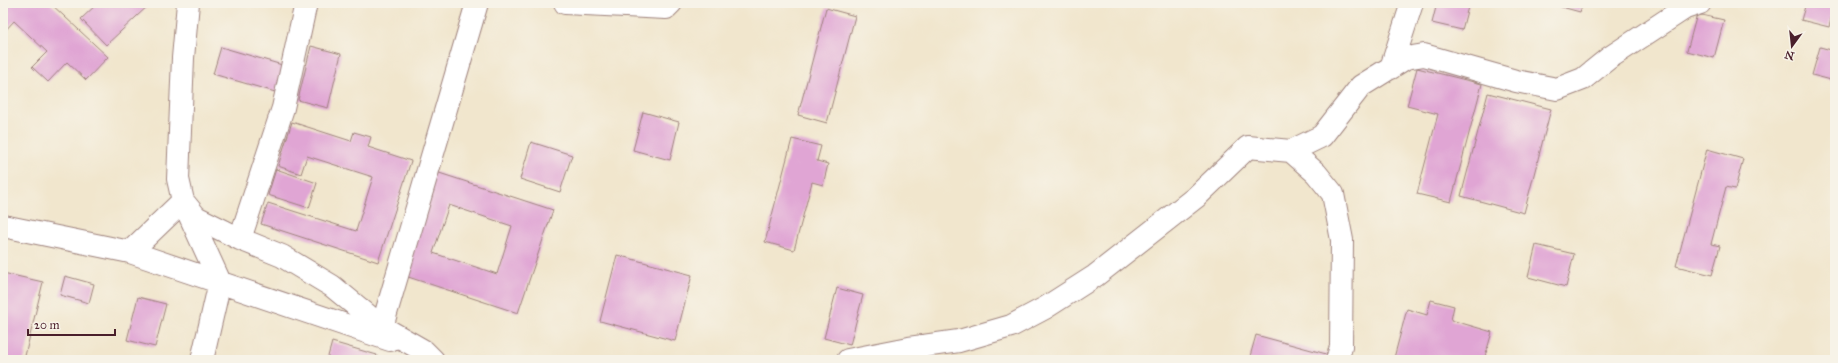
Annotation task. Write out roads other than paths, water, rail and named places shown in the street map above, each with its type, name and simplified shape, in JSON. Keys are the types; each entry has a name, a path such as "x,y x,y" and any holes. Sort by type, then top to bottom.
{"street":[{"path":"188,3 183,58 178,179 183,201 220,282 202,360"},
{"path":"240,239 283,108 306,3"},
{"path":"382,327 477,3"},
{"path":"565,3 666,8 670,3"},
{"path":"1391,68 1412,3"},
{"path":"848,360 909,348 959,342 1011,326 1045,308 1095,276 1196,197 1248,147 1291,151 1322,136 1361,86 1406,58 1424,56 1516,81 1557,89 1583,79 1609,58 1685,8 1700,3"},
{"path":"1291,151 1316,174 1333,194 1342,240 1341,347 1337,360"},
{"path":"183,201 196,217 240,239 282,256 332,286 382,327 428,356"},
{"path":"130,252 183,201"},
{"path":"3,226 130,252 220,282 428,356 452,360"}]}
